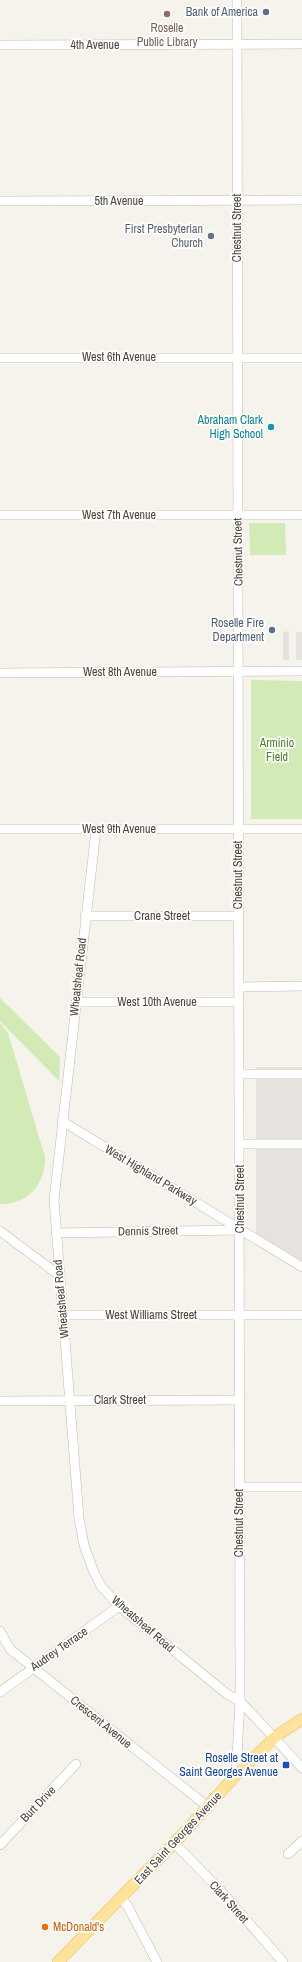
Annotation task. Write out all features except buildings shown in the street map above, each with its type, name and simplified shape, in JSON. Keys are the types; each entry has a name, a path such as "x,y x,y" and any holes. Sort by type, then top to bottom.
{"main road":[{"name":"East Saint Georges Avenue","path":"62,1960 208,1807 236,1775 274,1737 302,1719"}],"street":[{"name":"Chestnut Street","path":"236,1775 240,1701 240,1074 238,1002 238,829 240,795 240,672 238,514 237,0"},
{"name":"4th Avenue","path":"0,45 302,44"},
{"name":"5th Avenue","path":"0,201 237,199 302,200"},
{"name":"West 6th Avenue","path":"0,358 302,358"},
{"name":"West 7th Avenue","path":"0,515 302,515"},
{"name":"West 8th Avenue","path":"0,673 302,671"},
{"name":"West 9th Avenue","path":"0,829 302,829"},
{"name":"Wheatsheaf Road","path":"96,830 85,916 54,1200 79,1518 84,1545 93,1570 101,1586 119,1606 227,1694 240,1701"},
{"name":"Crane Street","path":"85,916 238,916"},
{"path":"239,987 302,986"},
{"name":"West 10th Avenue","path":"76,1002 238,1002"},
{"path":"240,1074 302,1074"},
{"name":"West Highland Parkway","path":"62,1120 302,1267"},
{"path":"240,1144 302,1144"},
{"name":"Dennis Street","path":"56,1233 240,1230"},
{"path":"0,1231 59,1274"},
{"name":"West Williams Street","path":"62,1315 302,1315"},
{"name":"Clark Street","path":"0,1401 240,1400"},
{"path":"239,1487 302,1488"},
{"name":"Audrey Terrace","path":"0,1692 119,1606"},
{"name":"Crescent Avenue","path":"0,1631 10,1649 34,1666 208,1807"},
{"path":"240,1701 302,1768"},
{"name":"Burt Drive","path":"0,1845 76,1764"},
{"path":"288,1854 302,1841"},
{"name":"Clark Street","path":"174,1843 222,1892 283,1962"},
{"path":"120,1898 127,1905 157,1962"}],"shaded area":[{"path":"289,631 289,660 283,660 283,632"},
{"path":"296,632 302,632 302,660 296,660"},
{"path":"256,1067 302,1067 302,1265 256,1237"}],"green space":[{"path":"249,523 285,523 286,555 250,555"},
{"name":"Arminio Field","path":"251,680 302,681 302,819 251,819"},
{"path":"0,998 60,1057 59,1081 0,1021"},
{"path":"0,1023 8,1033 45,1157 45,1167 39,1184 27,1196 19,1201 0,1204"}],"place":[{"name":"Bank of America","path":"266,12"},
{"name":"Roselle Public Library","path":"167,14"},
{"name":"First Presbyterian Church","path":"211,236"},
{"name":"Abraham Clark High School","path":"271,427"},
{"name":"Roselle Fire Department","path":"272,630"},
{"name":"Roselle Street at Saint Georges Avenue","path":"286,1765"},
{"name":"McDonald's","path":"45,1927"}]}
